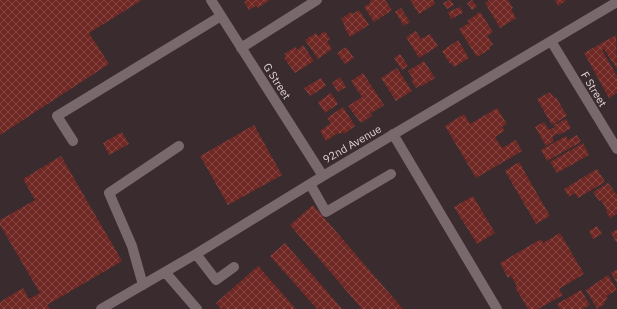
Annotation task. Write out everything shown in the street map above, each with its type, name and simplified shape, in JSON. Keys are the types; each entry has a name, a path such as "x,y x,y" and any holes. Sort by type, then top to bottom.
{"street":[{"name":"G Street","path":"211,0 323,176"},
{"path":"241,48 317,0"},
{"name":"92nd Avenue","path":"101,309 196,254 393,134 617,2"},
{"path":"73,141 58,116 221,16"},
{"name":"F Street","path":"551,41 617,149"},
{"path":"393,134 497,309"},
{"path":"143,285 132,246 109,193 179,146"},
{"path":"310,184 326,212 391,174"},
{"path":"196,254 216,280 234,267"},
{"path":"165,272 198,309"}],"building":[{"path":"0,0 142,0 89,33 109,64 0,135"},
{"path":"247,0 270,0 258,8 256,6 249,10 244,2"},
{"path":"370,0 385,0 392,10 374,22 364,7 371,2"},
{"path":"410,0 433,0 435,4 419,14"},
{"path":"449,0 454,5 447,9 443,3"},
{"path":"472,0 477,7 472,10 467,3"},
{"path":"489,0 508,0 513,8 511,9 516,18 500,28 485,3"},
{"path":"555,0 565,0 566,1 558,6"},
{"path":"460,7 463,13 451,19 448,12"},
{"path":"401,8 410,22 404,26 395,12"},
{"path":"359,10 369,25 350,37 341,19 351,12 353,14"},
{"path":"480,12 493,32 487,36 493,44 489,47 490,49 477,57 459,29 469,23 467,21"},
{"path":"325,31 330,39 327,41 332,49 318,59 305,40 316,33 318,36"},
{"path":"416,31 421,39 430,34 438,46 419,58 406,37"},
{"path":"616,35 617,69 604,49 602,50 617,76 617,93 609,98 584,53"},
{"path":"458,40 469,58 454,67 451,63 450,64 442,51"},
{"path":"303,45 314,61 295,73 284,58 286,56 284,54 295,47 297,50"},
{"path":"346,47 354,58 345,64 337,53"},
{"path":"400,54 408,66 402,70 394,58"},
{"path":"424,61 435,78 416,88 408,71"},
{"path":"397,68 412,91 396,101 381,78"},
{"path":"363,73 384,105 370,114 372,116 361,123 348,106 362,97 351,81"},
{"path":"340,77 346,87 338,92 332,83"},
{"path":"321,78 326,86 310,96 304,88"},
{"path":"550,92 554,98 556,97 567,116 552,125 537,99"},
{"path":"331,93 338,104 325,113 318,102"},
{"path":"343,107 355,126 344,134 343,132 338,133 326,141 320,131 331,123 327,118"},
{"path":"497,108 507,124 502,127 505,131 495,137 502,148 516,140 522,151 476,178 445,126 464,114 470,124"},
{"path":"566,119 571,128 552,137 554,141 546,146 535,127 544,122 549,130 555,127 554,125"},
{"path":"254,125 282,175 228,205 200,156"},
{"path":"122,132 129,144 109,155 103,143"},
{"path":"577,135 581,142 547,161 541,150 566,136 568,140"},
{"path":"583,143 589,155 557,173 550,162"},
{"path":"61,156 122,261 47,305 50,309 0,309 0,302 23,288 29,299 40,293 0,225 0,220 35,200 23,179"},
{"path":"519,162 550,216 536,224 505,171"},
{"path":"597,169 605,182 578,198 575,193 569,197 564,189"},
{"path":"608,183 617,195 617,214 610,218 601,200 599,201 593,192"},
{"path":"473,196 495,233 477,244 454,207"},
{"path":"313,205 403,309 362,309 290,225"},
{"path":"597,226 602,234 593,239 589,231"},
{"path":"617,229 617,243 611,233"},
{"path":"560,233 584,274 559,289 563,295 538,309 528,309 515,287 517,286 511,276 508,278 500,263 541,239 543,243"},
{"path":"285,243 342,309 317,309 270,256"},
{"path":"258,266 296,309 221,309 216,303"},
{"path":"617,269 617,283 611,273"},
{"path":"608,275 617,290 606,296 608,299 604,302 605,304 597,309 586,290"},
{"path":"581,290 590,305 582,309 560,309 557,304"}]}
